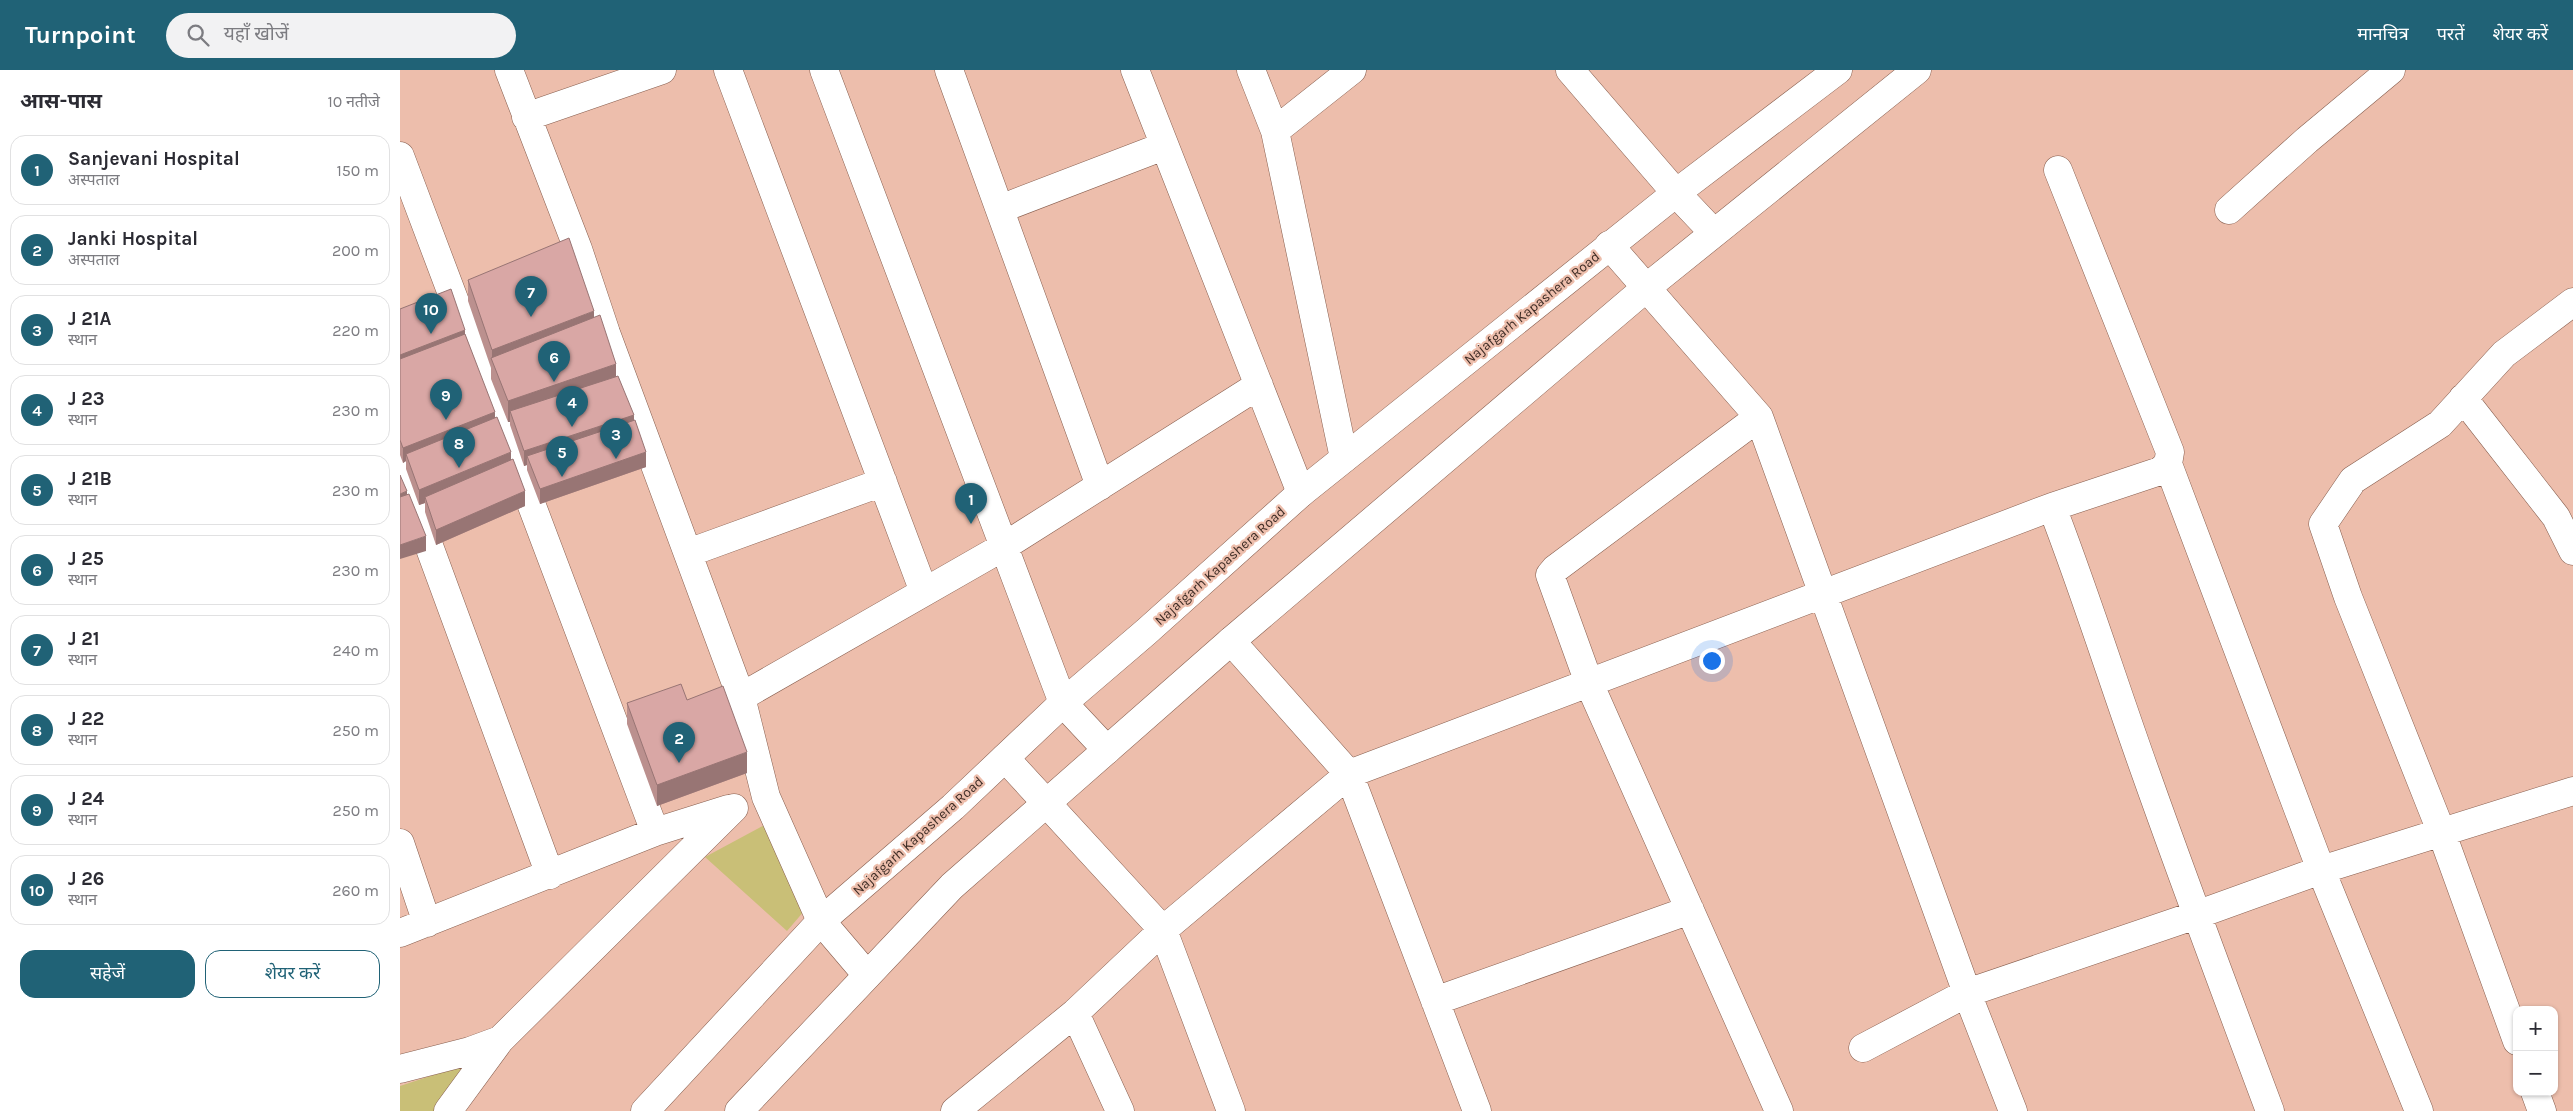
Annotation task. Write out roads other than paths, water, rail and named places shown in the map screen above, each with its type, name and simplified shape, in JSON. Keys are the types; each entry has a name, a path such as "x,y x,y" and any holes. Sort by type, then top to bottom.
{"street":[{"path":"509,70 578,249 606,333 741,697 766,797 822,921 867,975"},
{"path":"526,117 662,70"},
{"path":"728,70 924,592"},
{"path":"824,70 1063,703 1107,750"},
{"path":"949,70 1100,486"},
{"path":"1134,70 1301,493"},
{"path":"1250,70 1274,131 1344,458"},
{"path":"1274,131 1352,70"},
{"path":"1570,70 1676,193 1713,232"},
{"name":"Najafgarh Kapashera Road","path":"645,1111 822,921 953,807 1063,703 1146,632 1301,493 1609,245 1838,70"},
{"path":"739,1111 952,886 1231,641 1646,288 1713,232 1917,70"},
{"path":"2229,210 2306,140 2391,70"},
{"path":"1000,209 1164,146"},
{"path":"400,156 655,832"},
{"path":"2058,170 2170,452 2168,464 2321,870 2419,1111"},
{"path":"1609,245 1759,417 1967,993 2013,1111"},
{"path":"552,260 578,249"},
{"path":"428,309 481,288"},
{"path":"2513,1030 2441,831 2348,597 2323,524 2353,480 2440,424 2504,354 2573,302"},
{"path":"741,697 1003,547 1259,385"},
{"path":"2463,398 2556,517 2573,551"},
{"path":"1759,417 1555,568 1550,575 1589,683 1779,1111"},
{"path":"955,1111 1075,1012 1163,930 1349,774 2052,507 2160,471 2168,464"},
{"path":"400,467 550,875"},
{"path":"688,554 883,482"},
{"path":"2052,507 2077,572 2146,775 2199,914 2206,944 2270,1111"},
{"path":"1231,641 1349,774 1477,1111"},
{"path":"1005,758 1163,930 1231,1111"},
{"path":"1863,1048 1967,993 2199,914 2321,870 2573,791"},
{"path":"400,933 655,832 766,797"},
{"path":"448,1111 500,1040 734,808"},
{"path":"400,843 427,923"},
{"path":"1435,1001 1690,910"},
{"path":"1075,1012 1120,1111"},
{"path":"400,1069 470,1051 500,1040"},
{"path":"2536,1096 2542,1111"}],"place":[{"name":"J 21","path":"531,317"},
{"name":"J 26","path":"431,334"},
{"name":"J 25","path":"554,382"},
{"name":"J 24","path":"446,420"},
{"name":"J 23","path":"572,427"},
{"name":"J 21A","path":"616,459"},
{"name":"J 22","path":"459,468"},
{"name":"J 21B","path":"562,477"},
{"name":"Sanjevani Hospital","path":"971,524"},
{"name":"Janki Hospital","path":"679,763"}]}
